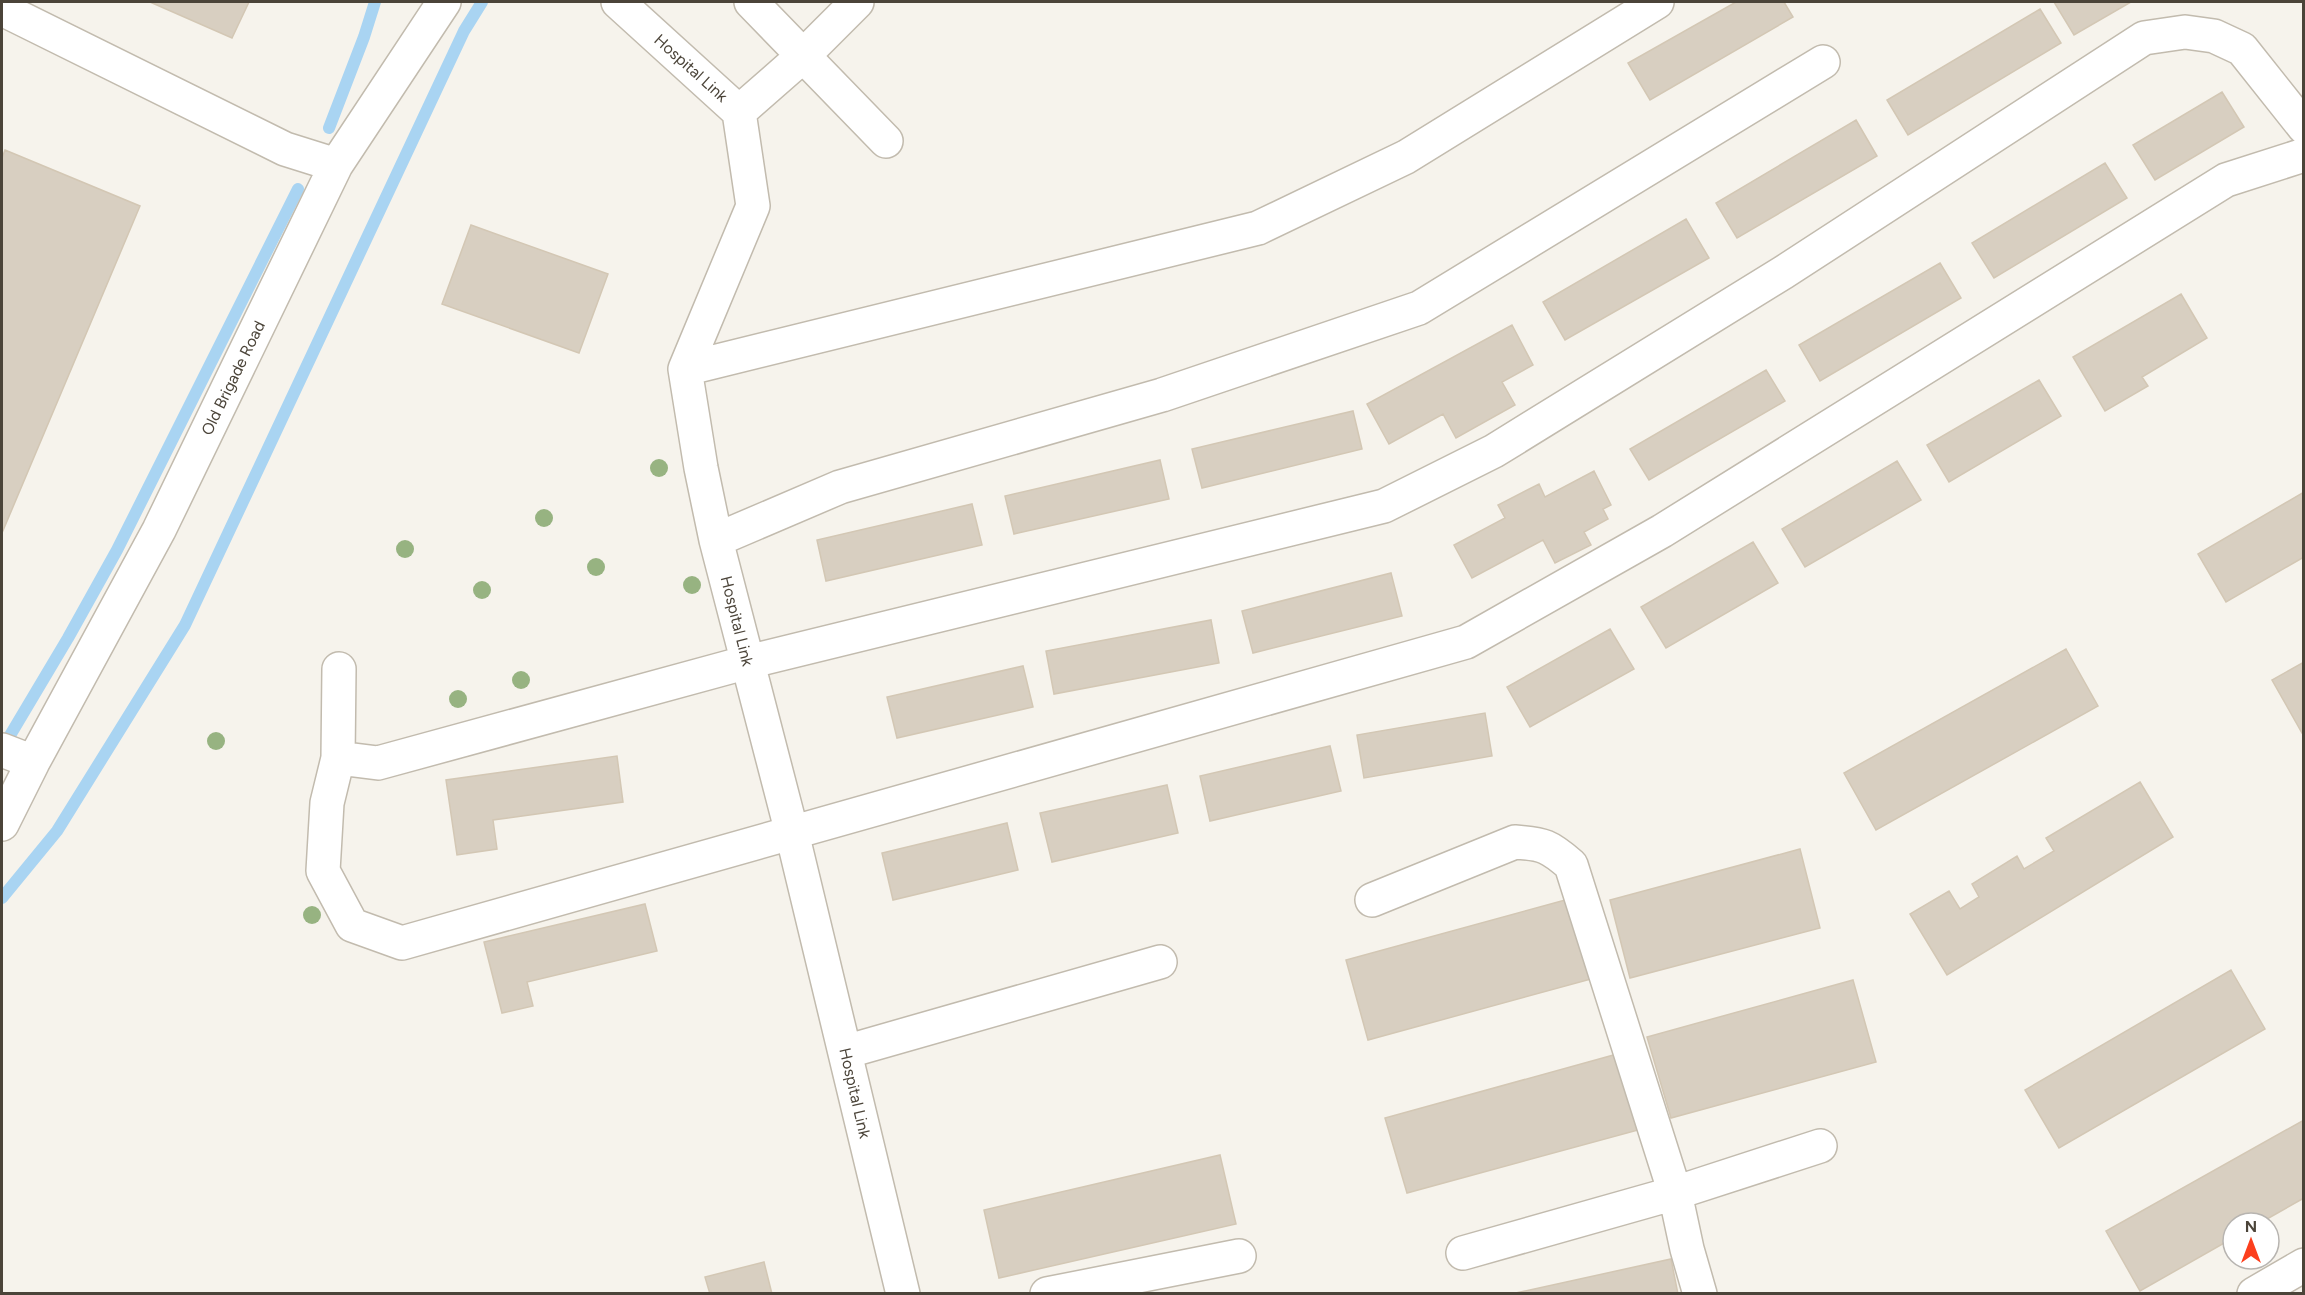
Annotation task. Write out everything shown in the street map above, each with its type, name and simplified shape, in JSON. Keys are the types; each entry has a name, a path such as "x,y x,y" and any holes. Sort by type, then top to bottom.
{"street":[{"name":"Old Brigade Road","path":"2,824 33,762 159,530 336,165 444,2"},
{"name":"Hospital Link","path":"618,2 739,111 753,206 685,369 700,468 716,540 792,833 903,1293"},
{"path":"751,2 886,141"},
{"path":"739,111 804,55 857,2"},
{"path":"685,369 1258,228 1406,157 1657,2"},
{"path":"2,9 285,149 336,165"},
{"path":"338,758 378,763 748,662 1384,506 1504,445 1784,272 2144,38 2185,32 2214,36 2242,50 2304,126"},
{"path":"716,540 840,487 1162,395 1419,308 1823,62"},
{"path":"339,669 338,758 327,803 323,871 352,925 402,943 1466,642 1662,531 2226,180 2304,155"},
{"path":"2,750 33,762"},
{"path":"1372,900 1515,842 1541,844 1556,851 1571,864 1675,1193 1687,1249 1700,1293"},
{"path":"845,1052 1160,962"},
{"path":"1463,1253 1675,1193 1820,1146"},
{"path":"1047,1293 1239,1256"},
{"path":"2254,1293 2304,1265"}],"building":[{"path":"150,2 249,2 232,38"},
{"path":"1736,2 1784,2 1793,17 1650,100 1628,63"},
{"path":"2054,2 2131,2 2074,35"},
{"path":"2040,9 2061,43 1908,135 1887,100"},
{"path":"2222,92 2244,127 2155,180 2133,145"},
{"path":"1856,120 1877,156 1737,238 1716,203"},
{"path":"5,150 140,206 2,533 2,158"},
{"path":"2105,163 2127,198 1994,278 1972,243"},
{"path":"1686,219 1709,258 1565,340 1543,302"},
{"path":"471,225 608,274 579,353 442,304"},
{"path":"1940,263 1961,298 1820,381 1799,345"},
{"path":"2181,294 2207,338 2142,377 2148,386 2105,411 2073,357"},
{"path":"1512,325 1533,365 1502,382 1515,405 1456,438 1443,414 1389,444 1367,404"},
{"path":"1766,370 1785,401 1649,480 1630,449"},
{"path":"2039,380 2061,416 1949,482 1927,445"},
{"path":"1353,411 1362,449 1202,488 1192,449"},
{"path":"1160,460 1169,499 1014,534 1005,496"},
{"path":"1897,461 1921,500 1805,567 1782,529"},
{"path":"1594,471 1611,505 1603,509 1608,519 1584,532 1591,545 1555,563 1543,540 1472,578 1454,545 1505,518 1498,505 1539,484 1545,497"},
{"path":"2304,492 2304,557 2226,602 2198,554"},
{"path":"972,504 982,545 826,581 817,540"},
{"path":"1753,542 1778,583 1666,648 1641,607"},
{"path":"1391,573 1402,616 1253,653 1242,611"},
{"path":"1211,620 1219,663 1054,694 1046,651"},
{"path":"1610,629 1634,669 1530,727 1507,687"},
{"path":"2066,649 2098,706 1876,830 1844,773"},
{"path":"2304,662 2304,732 2302,733 2272,680"},
{"path":"1023,666 1033,707 897,738 887,697"},
{"path":"1485,713 1492,756 1364,778 1357,735"},
{"path":"1330,746 1341,791 1210,821 1200,776"},
{"path":"617,756 623,802 493,820 497,849 457,855 446,780"},
{"path":"2140,782 2173,837 1947,975 1910,914 1949,891 1960,909 1979,897 1972,884 2017,856 2024,869 2054,851 2046,838"},
{"path":"1167,785 1178,833 1052,862 1040,813"},
{"path":"1007,823 1018,870 893,900 882,853"},
{"path":"1800,849 1820,928 1630,978 1610,900"},
{"path":"1580,896 1602,976 1368,1040 1346,960"},
{"path":"645,904 657,951 527,982 533,1006 502,1013 484,942"},
{"path":"2231,970 2265,1029 2059,1148 2025,1090"},
{"path":"1853,980 1876,1062 1671,1118 1647,1037"},
{"path":"1628,1051 1649,1127 1407,1193 1385,1118"},
{"path":"2304,1120 2304,1198 2281,1211 2221,1211 2221,1245 2140,1291 2106,1231"},
{"path":"1220,1155 1236,1224 999,1278 984,1210"},
{"path":"1671,1259 1678,1294 1511,1294"},
{"path":"764,1262 772,1294 710,1294 705,1277"}],"waterway":[{"path":"329,128 375,2"},
{"path":"2,898 57,831 185,625 464,31 482,2"},
{"path":"2,749 117,550 298,189"}]}
